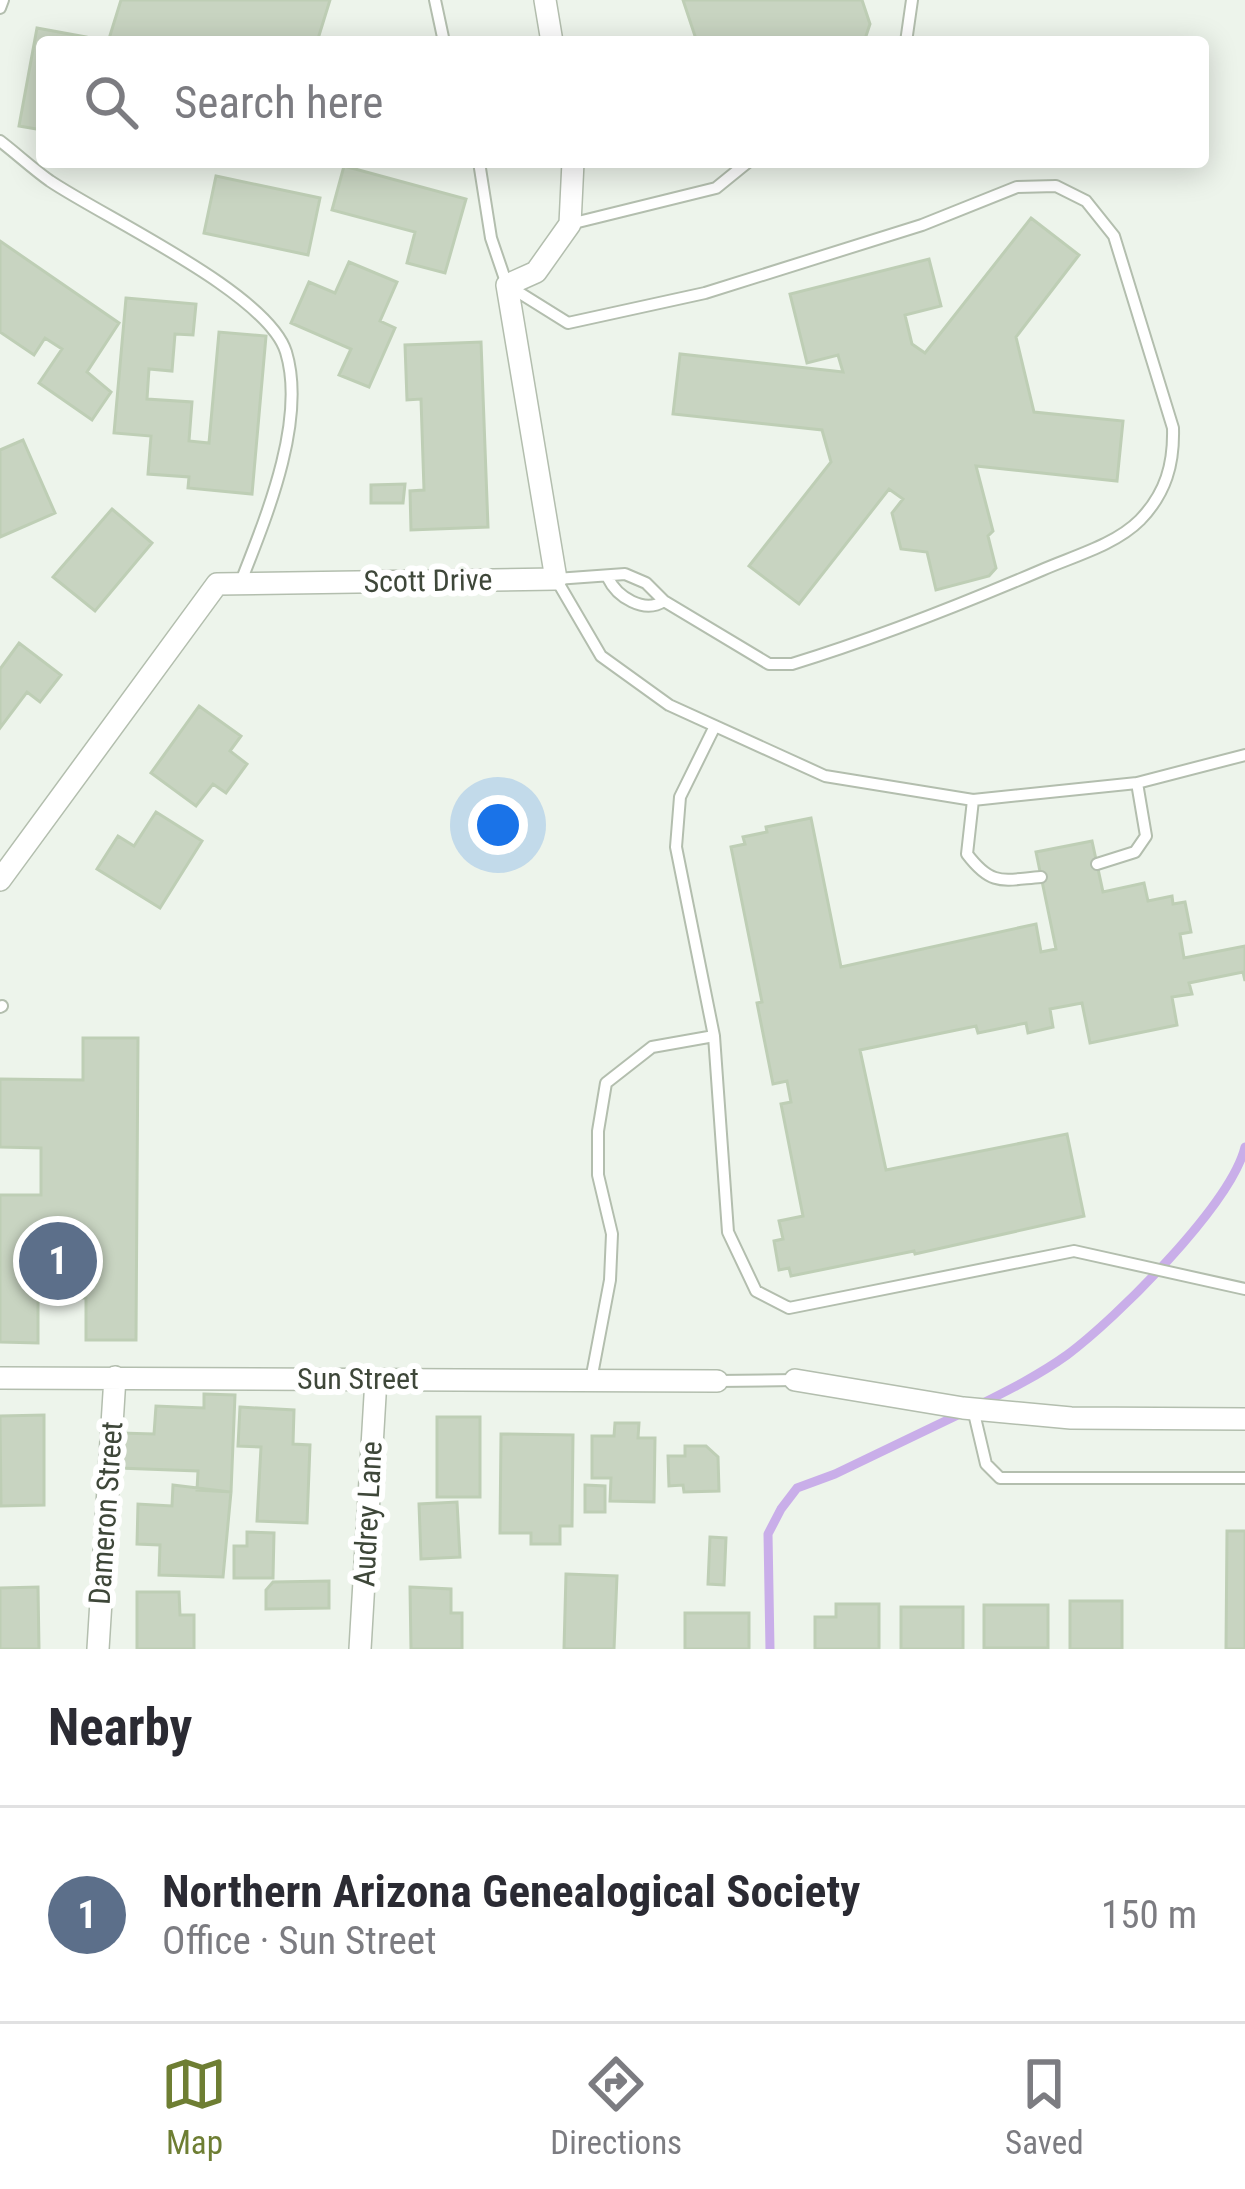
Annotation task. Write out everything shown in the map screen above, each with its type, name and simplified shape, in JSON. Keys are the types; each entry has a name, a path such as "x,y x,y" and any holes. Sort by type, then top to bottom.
{"street":[{"path":"545,0 551,36"},
{"path":"556,579 507,285 536,272 570,224 573,168"},
{"name":"Scott Drive","path":"240,584 556,579"},
{"path":"0,880 217,584 240,584"},
{"name":"Dameron Street","path":"98,1649 115,1377"},
{"name":"Sun Street","path":"0,1378 717,1381"},
{"name":"Audrey Lane","path":"359,1649 376,1379"},
{"path":"795,1380 1071,1418 1245,1419"}],"lane":[{"path":"435,0 443,36"},
{"path":"907,36 912,0"},
{"path":"0,141 49,180 270,322 286,350 292,388 280,486 240,584"},
{"path":"480,168 491,238 507,285 568,323 705,293 922,225 1017,187 1056,186 1086,201 1114,236 1173,428 1174,458 1163,490 1138,522 1105,543 962,604 792,664 769,664 625,574 556,579 601,656 669,705 825,776 973,800 1137,783 1245,755"},
{"path":"570,224 716,188 741,168"},
{"path":"608,578 619,595 656,606 664,601"},
{"path":"715,726 680,797 676,847 714,1036 728,1232 756,1291 789,1308 1074,1251 1245,1289"},
{"path":"1097,864 1135,852 1146,836 1137,783"},
{"path":"973,800 967,854 984,876 998,880 1042,877"},
{"path":"591,1380 610,1280 611,1234 598,1175 598,1131 606,1083 652,1047 714,1036"},
{"path":"717,1381 795,1380"},
{"path":"973,1408 986,1464 1000,1478 1245,1478"}],"building":[{"path":"121,0 330,0 319,36 110,36"},
{"path":"683,0 862,0 870,24 866,36 695,36"},
{"path":"37,28 81,36 36,36 36,129 19,126"},
{"path":"343,168 466,199 445,273 407,263 415,232 332,210"},
{"path":"216,176 320,198 308,255 204,233"},
{"path":"1031,218 1079,255 1016,337 1034,412 1123,421 1117,481 976,466 993,531 988,536 996,568 989,576 936,590 927,552 901,549 892,513 903,499 889,489 799,604 749,566 831,462 822,430 673,414 680,354 843,372 838,355 807,363 790,294 929,259 941,306 905,315 912,344 925,353"},
{"path":"0,241 119,323 87,372 111,392 92,420 39,383 62,349 45,338 34,355 0,332"},
{"path":"349,262 397,282 380,321 395,328 369,387 339,375 351,349 291,323 309,282 335,293"},
{"path":"126,298 196,304 193,335 175,334 172,371 149,369 147,399 192,402 189,441 209,443 219,332 266,336 252,494 188,488 189,477 148,474 151,436 114,433"},
{"path":"481,342 488,527 411,530 410,491 424,490 421,399 407,400 405,345"},
{"path":"23,440 55,513 0,537 0,450"},
{"path":"405,484 403,503 371,503 371,485"},
{"path":"112,509 152,543 95,611 53,577"},
{"path":"19,643 61,675 40,702 27,692 0,728 0,669"},
{"path":"199,706 241,736 230,751 247,764 226,793 213,784 196,806 151,773"},
{"path":"156,812 202,841 160,908 97,869 118,836 134,846"},
{"path":"811,818 841,967 1036,924 1041,952 1056,949 1036,852 1092,841 1103,892 1144,883 1148,901 1172,896 1173,904 1185,902 1191,932 1180,934 1184,958 1245,946 1245,981 1243,972 1189,983 1192,994 1172,997 1177,1025 1090,1043 1082,1003 1050,1009 1053,1027 1028,1033 1026,1023 978,1033 976,1026 860,1050 886,1170 1067,1134 1084,1216 791,1276 789,1268 779,1270 774,1241 783,1239 779,1221 803,1216 781,1104 791,1102 787,1081 773,1084 731,847 745,844 743,837 767,832 766,827"},
{"path":"83,1038 138,1038 136,1340 86,1340 86,1298 38,1297 38,1343 0,1342 0,1195 41,1195 41,1148 0,1147 0,1079 83,1080"},
{"path":"204,1394 235,1395 231,1492 197,1490 198,1471 119,1468 121,1433 154,1434 156,1406 204,1408"},
{"path":"240,1407 294,1410 293,1444 310,1445 307,1523 257,1521 261,1447 238,1446"},
{"path":"44,1415 44,1505 1,1506 0,1416"},
{"path":"437,1417 480,1417 480,1497 437,1497"},
{"path":"615,1423 639,1423 638,1438 655,1438 654,1502 610,1501 611,1478 592,1478 592,1436 614,1436"},
{"path":"501,1434 573,1435 572,1526 560,1526 560,1544 531,1544 531,1533 500,1533"},
{"path":"685,1446 706,1446 718,1457 719,1491 684,1492 683,1485 669,1486 668,1456 685,1456"},
{"path":"173,1485 231,1492 223,1577 159,1575 160,1545 137,1544 138,1504 172,1506"},
{"path":"585,1485 605,1486 605,1512 585,1512"},
{"path":"457,1502 460,1557 421,1559 419,1504"},
{"path":"1227,1531 1245,1531 1245,1649 1226,1649"},
{"path":"247,1532 274,1533 273,1578 234,1578 234,1546 247,1546"},
{"path":"710,1537 726,1538 724,1585 708,1584"},
{"path":"566,1574 617,1576 614,1649 564,1649"},
{"path":"329,1581 329,1608 266,1609 266,1590 273,1582"},
{"path":"38,1587 39,1649 0,1649 0,1588"},
{"path":"410,1587 451,1589 451,1613 462,1613 462,1649 411,1649"},
{"path":"137,1592 179,1592 180,1615 194,1615 194,1649 137,1649"},
{"path":"1070,1601 1122,1601 1122,1649 1070,1649"},
{"path":"836,1604 879,1604 879,1649 815,1649 815,1617 836,1617"},
{"path":"984,1605 1048,1605 1048,1648 984,1648"},
{"path":"901,1607 963,1607 963,1649 901,1649"},
{"path":"685,1613 749,1613 749,1649 685,1649"}],"waterway":[{"path":"979,1405 1056,1362 1114,1315 1195,1228 1235,1171 1245,1147"},
{"path":"770,1649 768,1534 797,1488 964,1412"}],"place":[{"name":"Northern Arizona Genealogical Society","path":"58,1261"}]}
